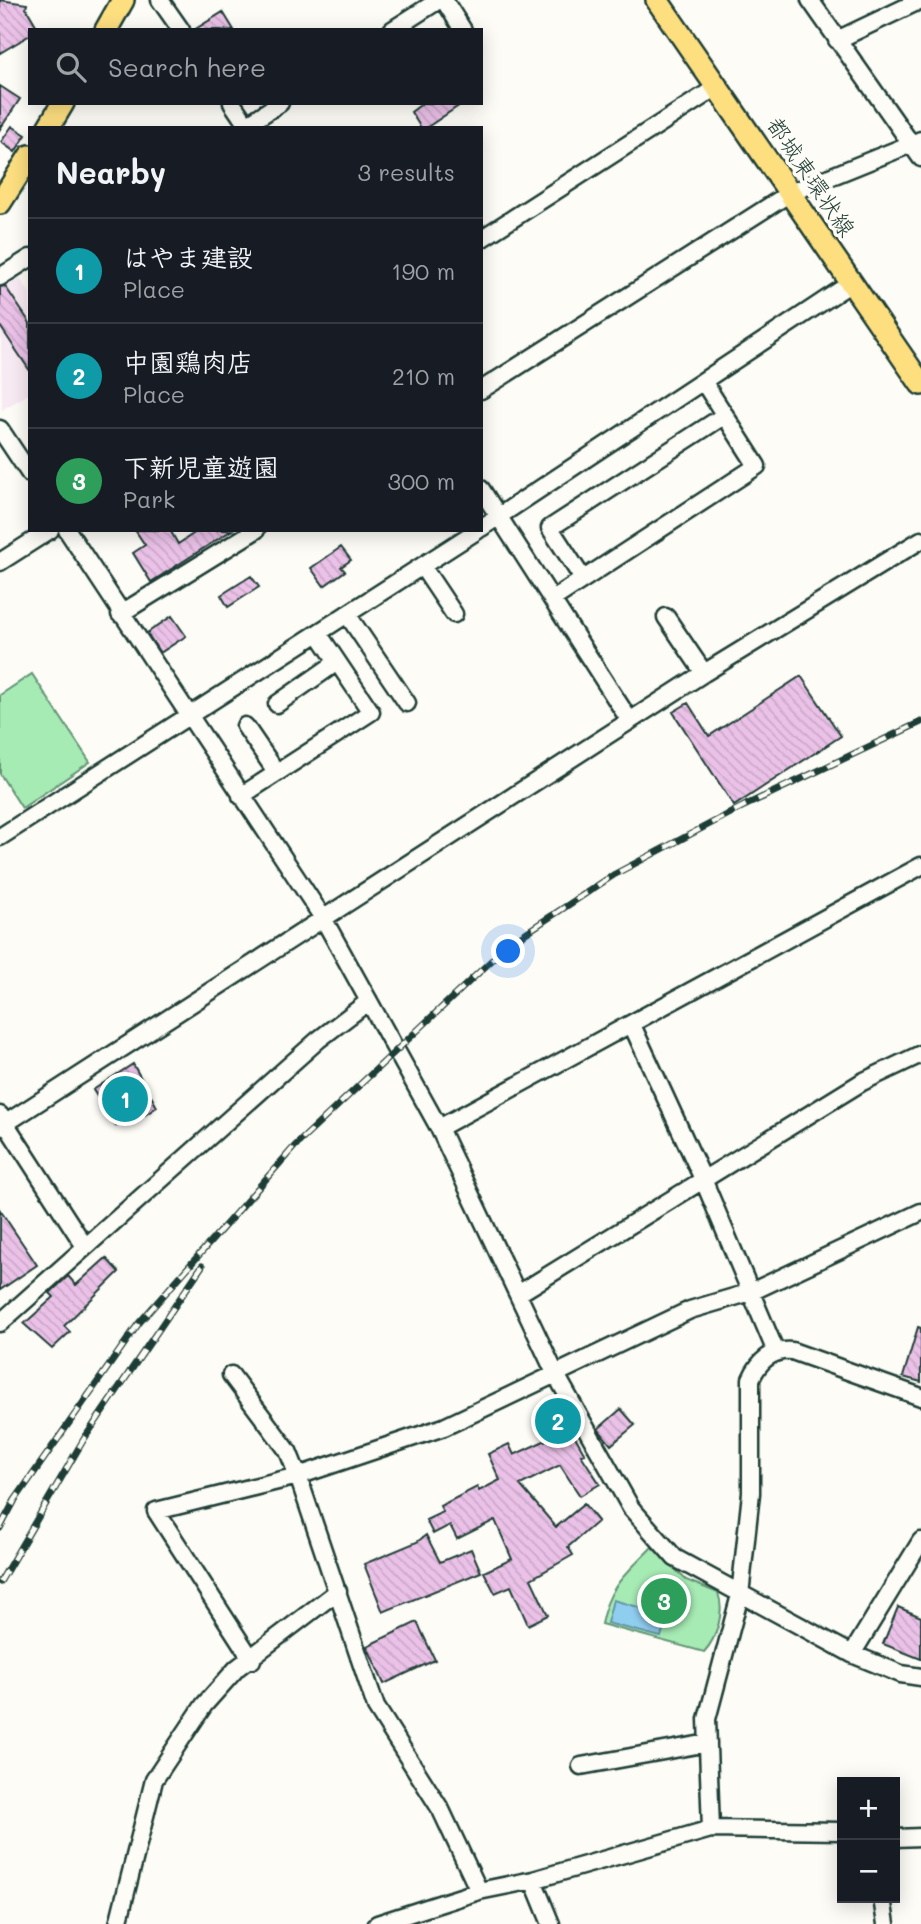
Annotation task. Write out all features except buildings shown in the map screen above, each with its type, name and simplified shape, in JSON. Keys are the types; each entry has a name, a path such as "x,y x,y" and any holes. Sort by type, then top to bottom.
{"main road":[{"path":"107,28 123,0"},
{"name":"都城東環状線","path":"657,0 921,384"},
{"path":"49,126 63,105"},
{"path":"0,202 28,159"}],"street":[{"path":"160,0 180,28"},
{"path":"396,28 442,0 462,28"},
{"path":"483,389 790,193 918,147 836,40 810,0"},
{"path":"836,40 921,0"},
{"path":"483,238 717,87"},
{"path":"233,105 245,126"},
{"path":"247,126 277,105"},
{"path":"0,277 28,259"},
{"path":"483,526 851,283"},
{"path":"552,599 757,466 703,381"},
{"path":"583,579 550,528 725,415"},
{"path":"0,429 28,471"},
{"path":"483,492 631,721"},
{"path":"0,562 47,532"},
{"path":"68,532 323,918 439,1128 555,1373 631,1508 675,1558 852,1654 901,1674 921,1677"},
{"path":"120,614 253,532"},
{"path":"0,837 474,532"},
{"path":"85,1245 2,1122 704,673 921,540"},
{"path":"422,566 454,614"},
{"path":"347,614 407,703"},
{"path":"666,617 704,673"},
{"path":"241,796 371,712 318,633"},
{"path":"277,704 337,662"},
{"path":"245,726 277,773"},
{"path":"439,1128 632,1026 921,866"},
{"path":"0,1323 318,1040 369,1001"},
{"path":"632,1026 703,1179 776,1352"},
{"path":"518,1294 862,1082 921,1054"},
{"path":"252,1660 156,1511 298,1476 444,1427 690,1310 751,1292 921,1212"},
{"path":"711,1829 707,1719 740,1595 751,1493 751,1379 762,1360 776,1352 792,1351 921,1397"},
{"path":"231,1375 288,1451 376,1707 441,1810 480,1891"},
{"path":"852,1654 921,1541"},
{"path":"118,1924 154,1780 204,1705 237,1668 252,1660 338,1591"},
{"path":"581,1766 708,1744"},
{"path":"377,1924 480,1891 533,1880 711,1829 837,1831"},
{"path":"900,1838 921,1837"},
{"path":"533,1880 551,1924"},
{"path":"883,1903 886,1924"}],"shaded area":[{"path":"15,271 28,290 28,394 2,410 0,281"}],"green space":[{"path":"32,674 90,762 22,808 0,774 0,695"},
{"path":"652,1547 686,1580 718,1593 721,1608 718,1624 713,1640 704,1652 601,1624 614,1590 626,1573"}],"water":[{"path":"613,1600 667,1615 661,1637 607,1623"}],"railway":[{"path":"0,1528 15,1500 139,1323 295,1146 509,944 615,874 744,806 921,722"},
{"path":"0,1582 84,1439 202,1266"}],"place":[{"name":"はやま建設","path":"125,1099"},
{"name":"中園鶏肉店","path":"558,1421"},
{"name":"下新児童遊園","path":"664,1601"}]}
